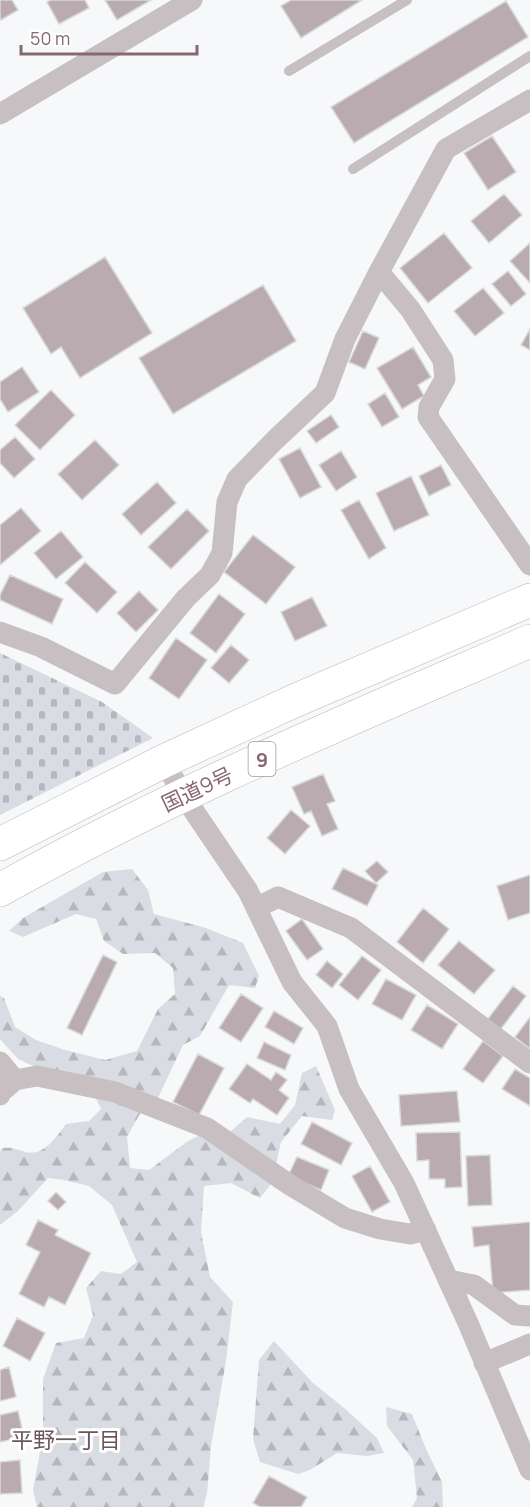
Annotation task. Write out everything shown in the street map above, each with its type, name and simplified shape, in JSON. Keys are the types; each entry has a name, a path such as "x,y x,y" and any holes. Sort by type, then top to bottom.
{"highway":[{"name":"国道9号","path":"0,844 164,761 294,701 530,600"},
{"name":"国道9号","path":"0,890 47,863 183,795 530,641"}],"street":[{"path":"0,114 192,0"},
{"path":"0,632 42,647 115,684 186,598 210,575 222,553 227,502 237,478 325,393 345,339 446,149 530,100"},
{"path":"379,272 410,309 443,360 446,379 429,407 428,417 530,565"},
{"path":"164,761 183,795 248,891 292,982 327,1026 349,1089 404,1183 530,1470"},
{"path":"256,908 278,897 351,928 530,1063"},
{"path":"0,1062 15,1080"},
{"path":"0,1095 15,1080 37,1076 115,1092 207,1128 290,1185 345,1218 380,1229 410,1234 426,1230"},
{"path":"448,1280 474,1285 515,1315 530,1317"},
{"path":"484,1363 530,1344"}],"lane":[{"path":"290,71 407,0"},
{"path":"353,169 530,56"}],"green space":[{"path":"0,653 102,702 153,738 0,815"},
{"path":"132,869 148,890 154,914 206,928 243,943 259,976 255,988 229,985 200,1036 183,1045 156,1102 141,1112 127,1137 130,1168 149,1170 188,1141 204,1133 222,1139 247,1117 280,1124 295,1105 302,1073 316,1066 335,1110 332,1120 302,1116 281,1142 272,1183 260,1198 231,1183 204,1186 201,1232 210,1277 233,1302 226,1361 211,1446 207,1494 203,1507 37,1507 33,1490 43,1435 43,1379 56,1343 84,1338 93,1315 86,1288 101,1271 121,1274 137,1262 112,1205 89,1186 48,1178 18,1211 0,1225 0,1152 2,1148 32,1153 44,1149 66,1124 89,1121 101,1109 91,1088 18,1059 0,1039 0,996 4,998 15,1027 36,1040 105,1060 137,1051 158,1009 175,994 173,968 155,953 123,954 104,941 96,919 76,914 23,937 9,931 23,918 103,872"},
{"path":"274,1341 313,1383 377,1438 384,1453 367,1456 337,1453 310,1470 298,1474 260,1462 253,1439 259,1360"},
{"path":"386,1407 412,1414 442,1482 443,1507 412,1507 417,1498 413,1460 387,1426"}],"building":[{"path":"0,0 12,0 18,10 1,20"},
{"path":"85,0 89,8 59,24 47,2"},
{"path":"105,0 151,0 117,20"},
{"path":"291,0 362,0 301,38 281,6"},
{"path":"506,1 528,37 354,143 331,107"},
{"path":"492,136 516,172 488,190 464,153"},
{"path":"504,194 522,215 489,243 471,221"},
{"path":"444,233 472,268 428,303 400,268"},
{"path":"530,243 530,283 510,261"},
{"path":"105,257 152,333 80,378 61,347 51,354 23,308"},
{"path":"508,271 526,294 511,306 492,284"},
{"path":"263,285 296,341 173,414 139,358"},
{"path":"483,288 504,313 475,336 454,311"},
{"path":"530,329 530,350 521,345"},
{"path":"363,331 379,338 365,369 349,362"},
{"path":"413,347 431,377 418,385 424,396 402,409 377,368"},
{"path":"22,367 39,392 8,412 0,399 0,382"},
{"path":"51,390 75,415 40,450 15,425"},
{"path":"385,393 399,417 382,427 368,404"},
{"path":"331,415 339,427 316,443 307,431"},
{"path":"15,437 35,459 14,478 0,463 0,450"},
{"path":"95,440 119,465 82,500 58,474"},
{"path":"300,448 321,487 300,498 279,459"},
{"path":"341,451 357,477 336,491 319,465"},
{"path":"441,465 451,485 429,496 419,476"},
{"path":"411,476 429,515 394,531 376,493"},
{"path":"157,482 176,503 141,535 122,514"},
{"path":"359,500 386,548 369,559 341,510"},
{"path":"21,508 41,531 0,565 0,525"},
{"path":"187,509 209,531 171,569 148,547"},
{"path":"61,531 83,557 56,579 34,553"},
{"path":"253,535 295,567 266,604 224,572"},
{"path":"85,562 117,592 97,613 65,583"},
{"path":"10,575 63,599 52,624 0,600 0,595"},
{"path":"139,591 158,610 136,632 117,613"},
{"path":"219,594 245,614 216,653 190,633"},
{"path":"312,597 327,626 295,641 281,612"},
{"path":"176,638 207,660 179,699 149,678"},
{"path":"231,645 249,660 229,683 211,668"},
{"path":"323,774 335,801 327,804 338,829 322,836 311,811 304,814 292,787"},
{"path":"291,810 310,826 285,854 267,838"},
{"path":"377,861 388,872 376,883 365,871"},
{"path":"343,868 378,885 367,906 332,889"},
{"path":"530,875 530,913 508,920 497,886"},
{"path":"423,908 449,929 423,963 397,942"},
{"path":"302,919 323,949 307,960 286,931"},
{"path":"459,941 495,970 474,994 438,965"},
{"path":"103,955 117,962 82,1035 67,1028"},
{"path":"362,956 381,970 358,1000 339,985"},
{"path":"327,961 343,974 332,988 316,975"},
{"path":"386,979 416,995 402,1020 372,1004"},
{"path":"513,986 526,996 500,1030 487,1020"},
{"path":"241,994 263,1008 241,1042 219,1028"},
{"path":"427,1005 458,1024 442,1049 411,1030"},
{"path":"274,1011 303,1028 294,1044 265,1027"},
{"path":"530,1017 530,1049 515,1037"},
{"path":"483,1041 503,1056 483,1083 463,1069"},
{"path":"264,1042 291,1055 285,1070 257,1058"},
{"path":"198,1054 224,1068 199,1115 173,1102"},
{"path":"247,1064 271,1080 276,1072 287,1080 279,1090 289,1098 277,1115 253,1099 250,1103 229,1089"},
{"path":"515,1069 530,1078 530,1106 502,1089"},
{"path":"457,1091 460,1122 401,1126 399,1095"},
{"path":"312,1122 352,1143 341,1165 301,1144"},
{"path":"460,1132 462,1187 445,1188 445,1179 429,1179 429,1160 417,1161 416,1133"},
{"path":"490,1155 492,1205 468,1206 466,1156"},
{"path":"297,1157 329,1170 321,1190 288,1176"},
{"path":"370,1166 390,1202 372,1212 352,1176"},
{"path":"56,1192 66,1202 58,1210 48,1201"},
{"path":"38,1220 58,1230 55,1235 91,1253 65,1305 49,1297 44,1307 19,1294 40,1252 26,1245"},
{"path":"530,1222 530,1290 493,1293 489,1245 474,1247 472,1227"},
{"path":"17,1318 45,1333 30,1361 3,1346"},
{"path":"9,1367 16,1397 0,1401 0,1370"},
{"path":"18,1411 24,1437 0,1442 0,1415"},
{"path":"20,1460 22,1493 0,1494 0,1462"},
{"path":"269,1476 307,1497 301,1507 260,1507 253,1503"}],"district":[{"name":"平野一丁目","path":"66,1440"}]}
